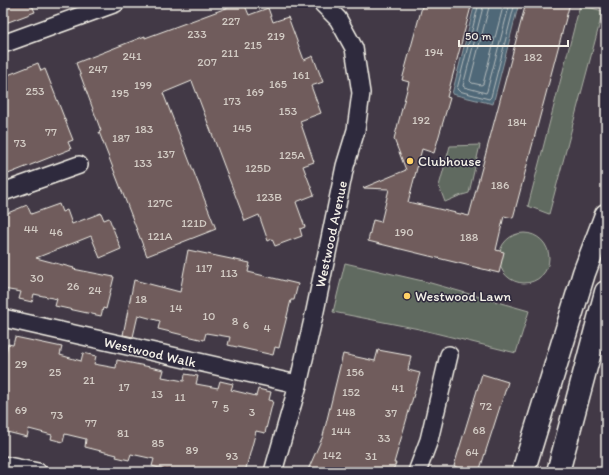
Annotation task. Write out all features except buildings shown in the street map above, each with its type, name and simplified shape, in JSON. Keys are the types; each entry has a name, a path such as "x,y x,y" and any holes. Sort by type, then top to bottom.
{"highway":[{"path":"523,472 584,272 606,215"},
{"path":"558,472 606,292"}],"street":[{"path":"3,44 116,3"},
{"name":"Westwood Avenue","path":"273,472 298,385 325,268 345,166 356,130 361,93 354,48 338,19 322,3"},
{"path":"3,192 79,165"},
{"name":"Westwood Walk","path":"3,318 298,385"},
{"path":"417,472 429,440 449,355"},
{"path":"3,465 38,472"}],"shaded area":[{"path":"580,5 603,11 549,214 528,206"},
{"path":"480,145 469,193 445,202 439,186 450,146"},
{"path":"519,233 529,233 542,240 549,253 549,263 542,276 529,283 519,283 510,279 503,272 499,263 499,253 503,244 510,237"},
{"name":"Westwood Lawn","path":"345,263 427,282 529,311 516,353 419,329 333,312"}],"water":[{"path":"475,3 519,3 493,104 452,94"}],"place":[{"name":"Clubhouse","path":"410,161"},
{"name":"Westwood Lawn","path":"407,296"}]}
